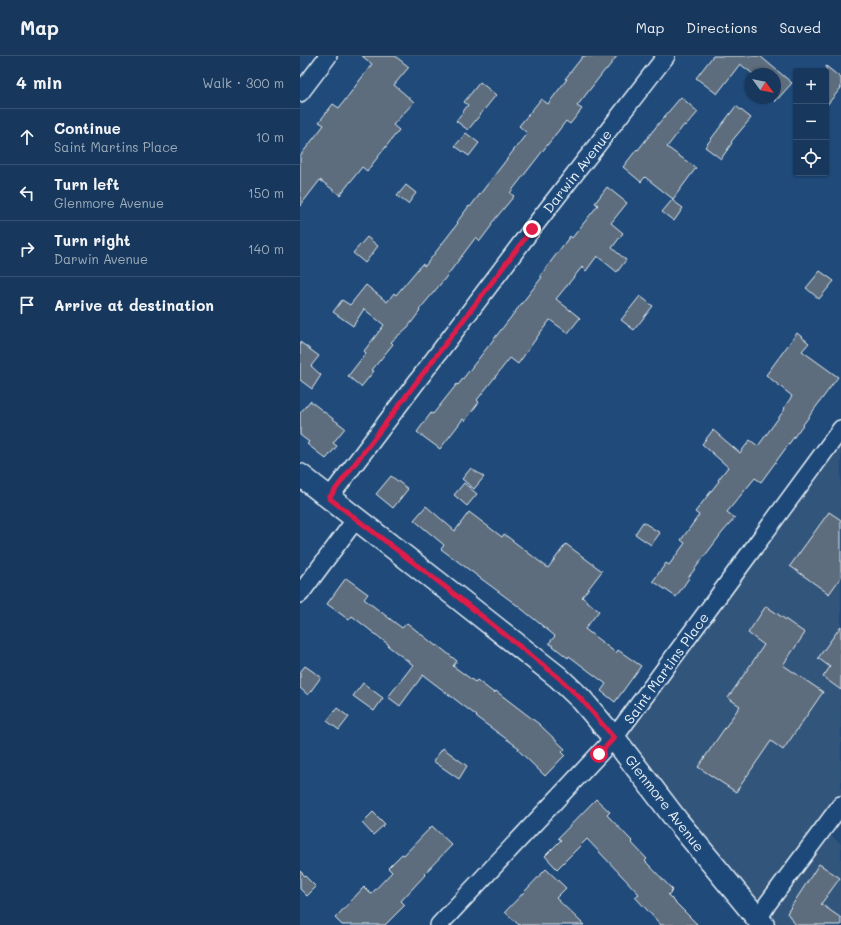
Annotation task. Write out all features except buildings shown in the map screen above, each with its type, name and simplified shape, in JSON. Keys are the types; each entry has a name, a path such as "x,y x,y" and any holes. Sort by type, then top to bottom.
{"street":[{"path":"300,93 328,56"},
{"name":"Darwin Avenue","path":"329,498 532,229 666,56"},
{"name":"Saint Martins Place","path":"439,925 614,738 841,430"},
{"name":"Glenmore Avenue","path":"300,475 444,586 558,677 582,700 614,738 678,822 760,922"},
{"path":"300,594 356,519"},
{"path":"760,922 768,903 841,805"}],"shaded area":[{"path":"841,429 841,804 823,829 841,844 841,925 763,925 614,738"}],"route":[{"path":"532,229 329,498 444,586 558,677 582,700 614,738 599,754"}]}
